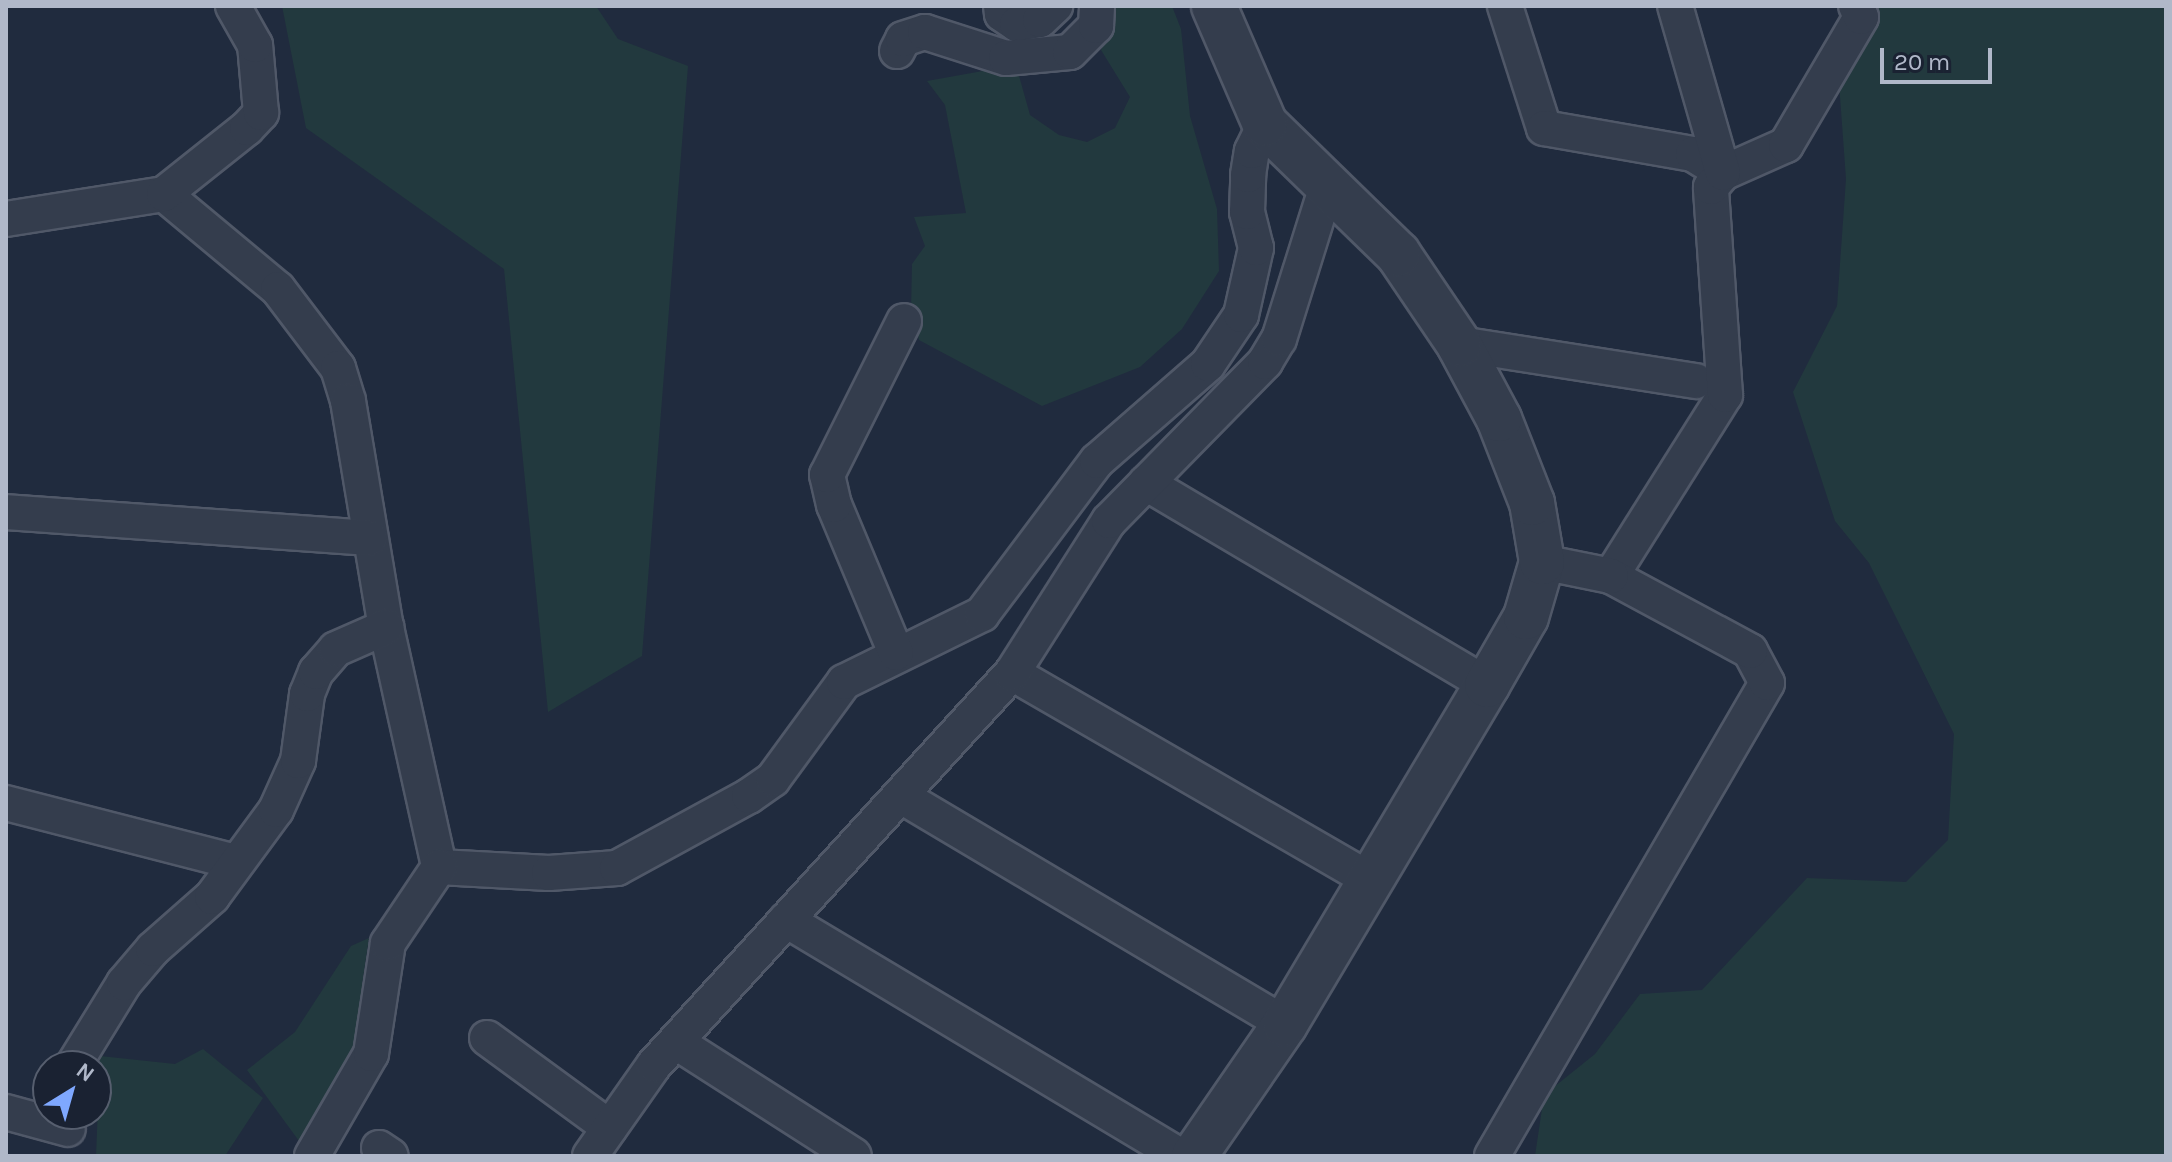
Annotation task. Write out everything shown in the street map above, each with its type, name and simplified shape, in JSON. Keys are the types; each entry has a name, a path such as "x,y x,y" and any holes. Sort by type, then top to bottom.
{"street":[{"path":"6,219 164,194 261,113 255,45 233,6"},
{"path":"1001,6 1002,14 1017,24 1040,20 1055,6"},
{"path":"897,51 903,39 925,32 1006,58 1070,52 1096,26 1097,6"},
{"path":"1194,1156 1285,1024 1487,685 1526,617 1542,562 1532,503 1499,419 1459,344 1398,254 1326,189 1265,124 1214,6"},
{"path":"1505,6 1544,128 1693,154 1723,173"},
{"path":"1675,6 1723,173"},
{"path":"1611,576 1725,395 1711,187 1723,173 1786,145 1861,17 1856,6"},
{"path":"439,867 549,873 617,868 773,779 844,682 896,653 957,630 982,614 1097,461 1208,364 1241,315 1256,248 1247,212 1248,175 1252,151 1265,124"},
{"path":"590,1156 676,1042 1012,673 1075,568 1146,483 1265,362 1279,339 1326,189"},
{"path":"164,194 278,289 338,368 348,401 386,627 439,867 388,943 371,1054 312,1156"},
{"path":"896,653 834,505 827,475 904,321"},
{"path":"1459,344 1696,381"},
{"path":"1146,483 1487,685"},
{"path":"6,512 370,538"},
{"path":"1492,1156 1767,683 1750,651 1611,576 1542,562"},
{"path":"83,1050 124,983 153,949 212,897 286,791 316,672 336,649 386,627"},
{"path":"1012,673 1370,880"},
{"path":"901,796 1285,1024"},
{"path":"6,803 236,862"},
{"path":"786,920 1180,1156"},
{"path":"487,1038 610,1128"},
{"path":"676,1042 854,1156"},
{"path":"6,1112 68,1133"}],"green space":[{"path":"282,6 596,6 618,39 688,66 642,656 548,712 504,269 306,128"},
{"path":"1106,6 1172,6 1181,29 1190,116 1217,209 1219,271 1182,329 1140,367 1042,406 919,340 911,310 912,264 925,246 914,217 966,213 945,105 927,81 1016,65 1030,115 1059,135 1087,142 1115,128 1130,97 1101,50 1108,22"},
{"path":"1873,6 2166,6 2166,1156 1535,1156 1544,1095 1595,1054 1640,994 1702,990 1807,878 1906,882 1948,840 1954,734 1869,563 1835,521 1793,392 1837,306 1846,179 1836,42"},
{"path":"369,938 362,985 362,1047 299,1141 247,1070 295,1032 351,946"},
{"path":"203,1049 263,1098 225,1156 96,1156 97,1130 112,1130 112,1057 175,1064"}]}
